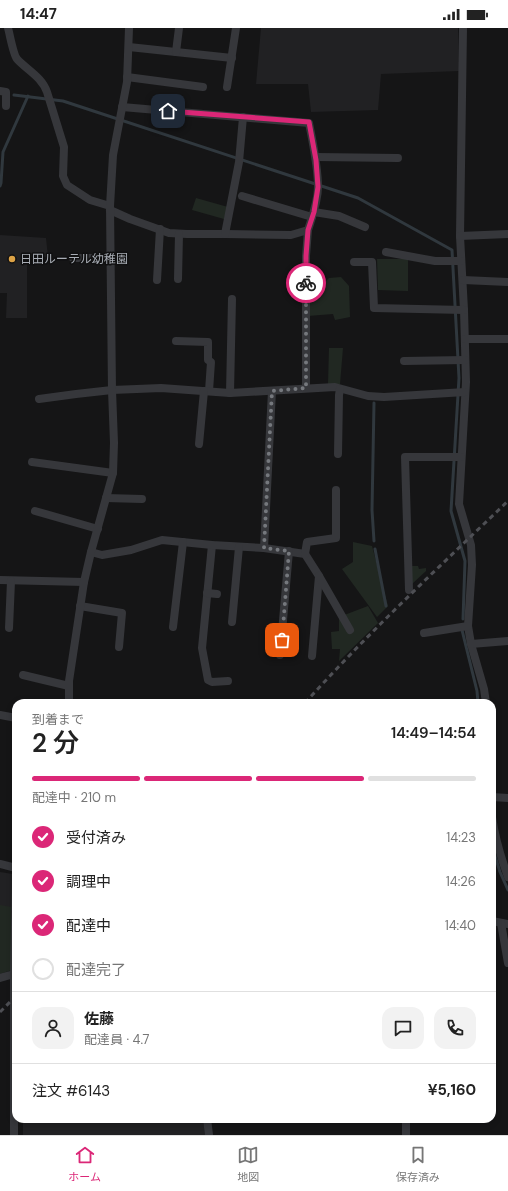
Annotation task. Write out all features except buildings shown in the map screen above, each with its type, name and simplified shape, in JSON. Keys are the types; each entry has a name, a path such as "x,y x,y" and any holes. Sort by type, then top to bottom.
{"street":[{"path":"8,28 16,58 32,71 45,86 48,93 50,104 64,147 62,176 67,186 90,200 110,208 130,219 169,233 291,235 308,230"},
{"path":"69,699 69,686 84,582 113,474 114,443 110,208 113,155 127,77 129,28"},
{"path":"176,52 179,28"},
{"path":"227,86 236,28"},
{"path":"463,28 460,261 464,310 466,382 459,504 470,538 472,565 468,626 471,644 485,699"},
{"path":"129,47 232,58"},
{"path":"127,77 203,87"},
{"path":"0,91 6,92 6,106"},
{"path":"121,110 309,122 316,157 318,184 313,215 308,230 306,256 306,388"},
{"path":"224,234 239,159 243,117"},
{"path":"316,157 398,158"},
{"path":"242,196 313,215 339,216 365,227"},
{"path":"157,280 160,229"},
{"path":"178,279 179,234"},
{"path":"460,236 508,234"},
{"path":"386,252 435,262 460,261"},
{"path":"73,258 111,258"},
{"path":"354,262 372,262 374,308 464,310"},
{"path":"462,280 508,282"},
{"path":"230,392 232,299"},
{"path":"465,338 508,339"},
{"path":"176,341 208,342 208,360 211,362 199,444"},
{"path":"404,361 465,360"},
{"path":"39,400 112,390 161,388 230,392 335,387 368,396 384,397 465,392"},
{"path":"338,454 340,388"},
{"path":"264,548 272,391"},
{"path":"409,590 405,456 461,457"},
{"path":"32,462 113,474"},
{"path":"336,490 336,538 307,542 305,554 350,630"},
{"path":"106,498 142,499"},
{"path":"36,511 98,529"},
{"path":"91,552 102,555 131,550 162,540 264,548 305,554"},
{"path":"173,627 182,542"},
{"path":"212,545 202,648 208,680 212,682 228,681"},
{"path":"232,622 239,547"},
{"path":"280,655 289,551"},
{"path":"312,656 319,576"},
{"path":"0,580 84,582"},
{"path":"9,628 11,581"},
{"path":"207,593 217,594"},
{"path":"80,606 122,613 119,647"},
{"path":"424,633 468,626"},
{"path":"471,644 508,641"},
{"path":"23,675 69,686"},
{"path":"0,715 12,717"},
{"path":"496,797 508,798"},
{"path":"496,837 502,862 508,877"},
{"path":"0,864 12,867"},
{"path":"505,924 508,963"},
{"path":"0,978 12,975"},
{"path":"14,1123 14,1135"},
{"path":"208,1123 209,1135"},
{"path":"406,1123 406,1135"}],"shaded area":[{"path":"261,28 458,28 459,71 381,74 378,110 311,112 308,84 256,84"},
{"path":"196,198 228,207 224,219 192,210"},
{"path":"0,235 46,238 48,257 27,257 27,318 6,318 7,293 0,293"},
{"path":"377,259 408,259 408,291 378,290"},
{"path":"341,277 349,286 350,317 335,320 333,314 308,316 307,283 324,283 329,278"},
{"path":"329,348 343,348 340,384 328,384"},
{"path":"353,542 372,546 388,606 377,617 342,569 353,562"},
{"path":"412,566 418,566 419,569 426,568 426,571 412,584"},
{"path":"368,606 378,623 339,661 340,649 332,649 331,632 339,631 339,616"},
{"path":"0,872 12,874 12,911 0,908"},
{"path":"0,905 11,907 12,970 0,974"},
{"path":"23,1123 204,1123 205,1135 23,1135"}],"waterway":[{"path":"14,95 63,101 358,198 452,250 459,378 451,511 465,561 463,619"},
{"path":"0,186 3,152 28,96"},
{"path":"374,403 372,510 374,541"},
{"path":"375,549 386,606"},
{"path":"462,630 478,699"},
{"path":"496,859 508,890"}],"railway":[{"path":"309,699 379,625 508,501"},
{"path":"0,1012 12,1000"}],"way so far":[{"path":"282,640 289,551 264,548 272,391 306,388 306,283"}],"place":[{"name":"日田ルーテル幼稚園","path":"12,259"}],"route":[{"path":"168,111 309,122 316,160 318,187 314,212 308,230 306,283"}]}
